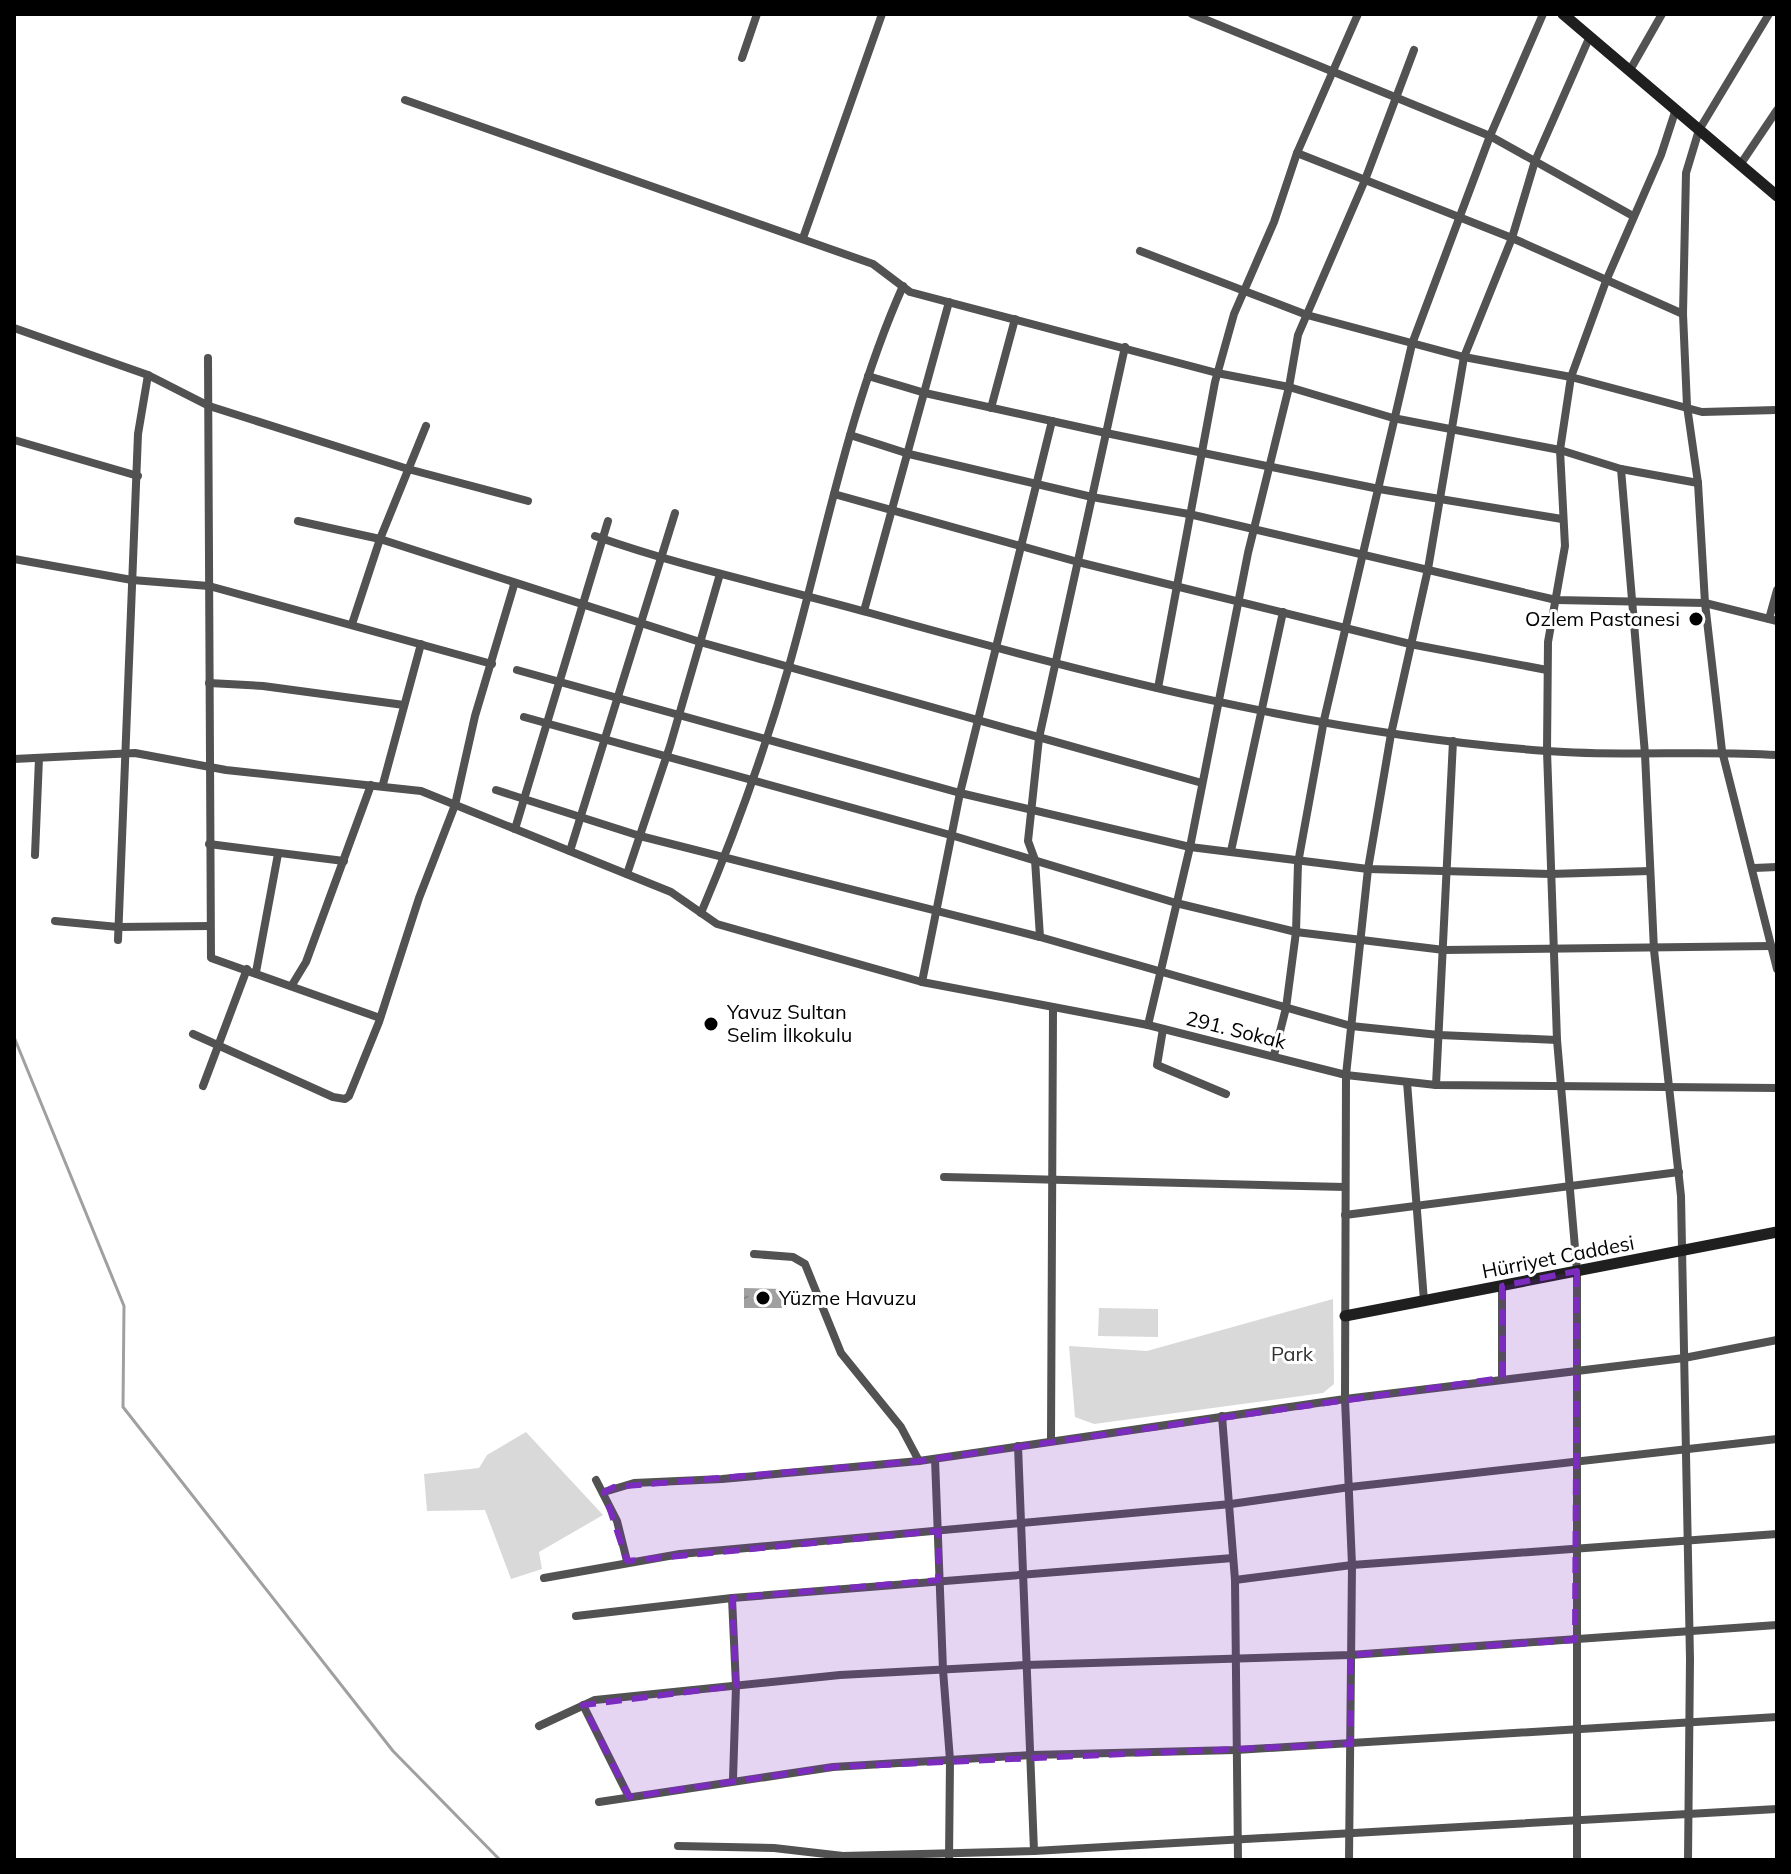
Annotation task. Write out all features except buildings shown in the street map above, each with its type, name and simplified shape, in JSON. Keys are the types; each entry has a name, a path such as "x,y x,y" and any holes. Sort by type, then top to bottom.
{"street":[{"path":"742,58 757,14"},
{"path":"803,238 839,128 882,14"},
{"path":"1192,14 1334,69 1490,136 1633,216"},
{"path":"1158,688 1175,583 1217,373 1243,293 1274,222 1297,153 1358,14"},
{"path":"1274,1055 1286,1008 1296,932 1298,863 1324,720 1412,344 1490,136 1543,14"},
{"path":"1563,14 1777,196"},
{"path":"1630,70 1662,14"},
{"path":"1769,14 1699,130 1686,173 1683,314 1687,406 1698,483 1705,603 1722,751 1754,868 1777,969"},
{"path":"1349,1860 1352,1565 1345,1399 1346,1075 1368,869 1391,734 1428,569 1464,357 1512,238 1535,161 1590,36"},
{"path":"1148,1025 1190,847 1217,701 1289,387 1298,335 1365,180 1414,50"},
{"path":"405,100 873,264 910,292 1217,373 1289,387 1393,418 1560,450 1621,469 1698,483"},
{"path":"1577,1860 1577,1271 1567,1185 1552,948 1547,670 1565,546 1560,450 1571,377 1606,281 1676,109"},
{"path":"1740,165 1777,110"},
{"path":"1297,153 1512,238 1683,314"},
{"path":"1140,251 1307,315 1464,357 1571,377 1702,412 1777,410"},
{"path":"701,913 725,857 767,737 850,435 868,376 903,286"},
{"path":"864,611 949,302"},
{"path":"991,408 1015,319"},
{"path":"14,328 148,375 209,406 408,469 528,501"},
{"path":"1040,937 1035,860 1028,841 1039,738 1125,347"},
{"path":"208,358 211,958 380,1018"},
{"path":"118,940 138,434 148,375"},
{"path":"868,376 925,393 1106,433 1270,464 1379,489 1562,519"},
{"path":"922,982 954,836 960,793 1052,421"},
{"path":"352,624 380,539 426,426"},
{"path":"850,435 909,454 1092,497 1189,514 1556,600 1631,599 1643,603 1705,603 1773,620 1777,590"},
{"path":"14,440 138,476"},
{"path":"1621,469 1645,754 1654,950 1679,1172 1683,1252 1689,1631 1688,1860"},
{"path":"834,494 1020,547 1175,583 1410,644 1547,670"},
{"path":"570,851 675,513"},
{"path":"298,521 380,539 514,585 700,642 1202,783"},
{"path":"515,829 583,606 598,537 608,521"},
{"path":"598,537 659,557 998,649 1217,701 1391,734 1547,751 1645,754 1722,751 1777,755"},
{"path":"14,559 132,580 209,586 492,664"},
{"path":"627,874 667,756 720,574"},
{"path":"193,1034 333,1097 345,1099 380,1018 419,898 455,805 475,716 514,585"},
{"path":"1231,851 1283,612"},
{"path":"383,784 421,644"},
{"path":"517,670 960,793 1190,847 1298,863 1368,869 1550,874 1650,871"},
{"path":"209,683 263,686 404,705"},
{"path":"524,717 954,836 1176,903 1296,932 1444,950 1654,950 1771,946"},
{"path":"1436,1085 1453,741"},
{"name":"291. Sokak","path":"14,759 125,754 209,767 383,784 421,791 671,892 717,924 922,982 1053,1010 1148,1025 1346,1075 1436,1085 1777,1088"},
{"path":"35,855 39,758"},
{"path":"292,985 306,962 371,785"},
{"path":"496,790 640,836 1040,937 1351,1026 1439,1035 1557,1040"},
{"path":"209,844 344,861"},
{"path":"203,1086 217,1045 252,971 278,854"},
{"path":"1754,868 1777,867"},
{"path":"55,921 118,927 210,926"},
{"path":"1051,1441 1053,1010"},
{"path":"1163,1029 1157,1065 1226,1094"},
{"path":"1407,1082 1424,1301"},
{"path":"1345,1215 1679,1172"},
{"path":"944,1177 1345,1187"},
{"name":"Hürriyet Caddesi","path":"1345,1316 1777,1232"},
{"path":"754,1254 793,1257 805,1264 841,1353 901,1427 919,1461"},
{"path":"1502,1286 1502,1378"},
{"path":"604,1492 634,1483 722,1479 935,1459 1345,1399 1684,1358 1777,1340"},
{"path":"1222,1416 1235,1580 1238,1860"},
{"path":"544,1578 627,1561 1231,1504 1350,1487 1777,1439"},
{"path":"1018,1446 1034,1851"},
{"path":"935,1459 938,1580 950,1760 948,1856"},
{"path":"596,1480 617,1521 627,1561"},
{"path":"1235,1580 1352,1565 1777,1534"},
{"path":"576,1616 732,1598 1233,1558"},
{"path":"732,1598 736,1686 733,1779"},
{"path":"539,1726 595,1700 736,1686 1026,1665 1235,1656 1350,1655 1777,1625"},
{"path":"583,1705 629,1797"},
{"path":"599,1802 733,1779 833,1767 1031,1755 1351,1744 1777,1717"},
{"path":"678,1846 774,1848 843,1856 948,1856 1577,1823 1777,1809"}],"highlighted area":[{"path":"1577,1271 1575,1640 1350,1655 1351,1744 833,1767 629,1797 583,1705 736,1686 732,1598 938,1580 939,1531 627,1561 604,1492 614,1487 919,1461 1502,1378 1502,1286"}],"green space":[{"name":"Park","path":"1333,1299 1334,1384 1323,1393 1094,1424 1075,1417 1069,1346 1147,1351"},
{"path":"1099,1308 1158,1309 1158,1337 1098,1336"},
{"path":"526,1432 603,1515 539,1552 542,1569 511,1579 485,1510 427,1511 424,1474 479,1468 487,1455"}],"water":[{"name":"Yüzme Havuzu","path":"744,1288 782,1289 782,1308 744,1308"}],"waterway":[{"path":"14,1037 124,1306 123,1407 393,1751 500,1860"}],"place":[{"name":"Ozlem Pastanesi","path":"1696,619"},
{"name":"Yavuz Sultan Selim İlkokulu","path":"711,1024"},
{"name":"Yüzme Havuzu","path":"763,1298"}]}
